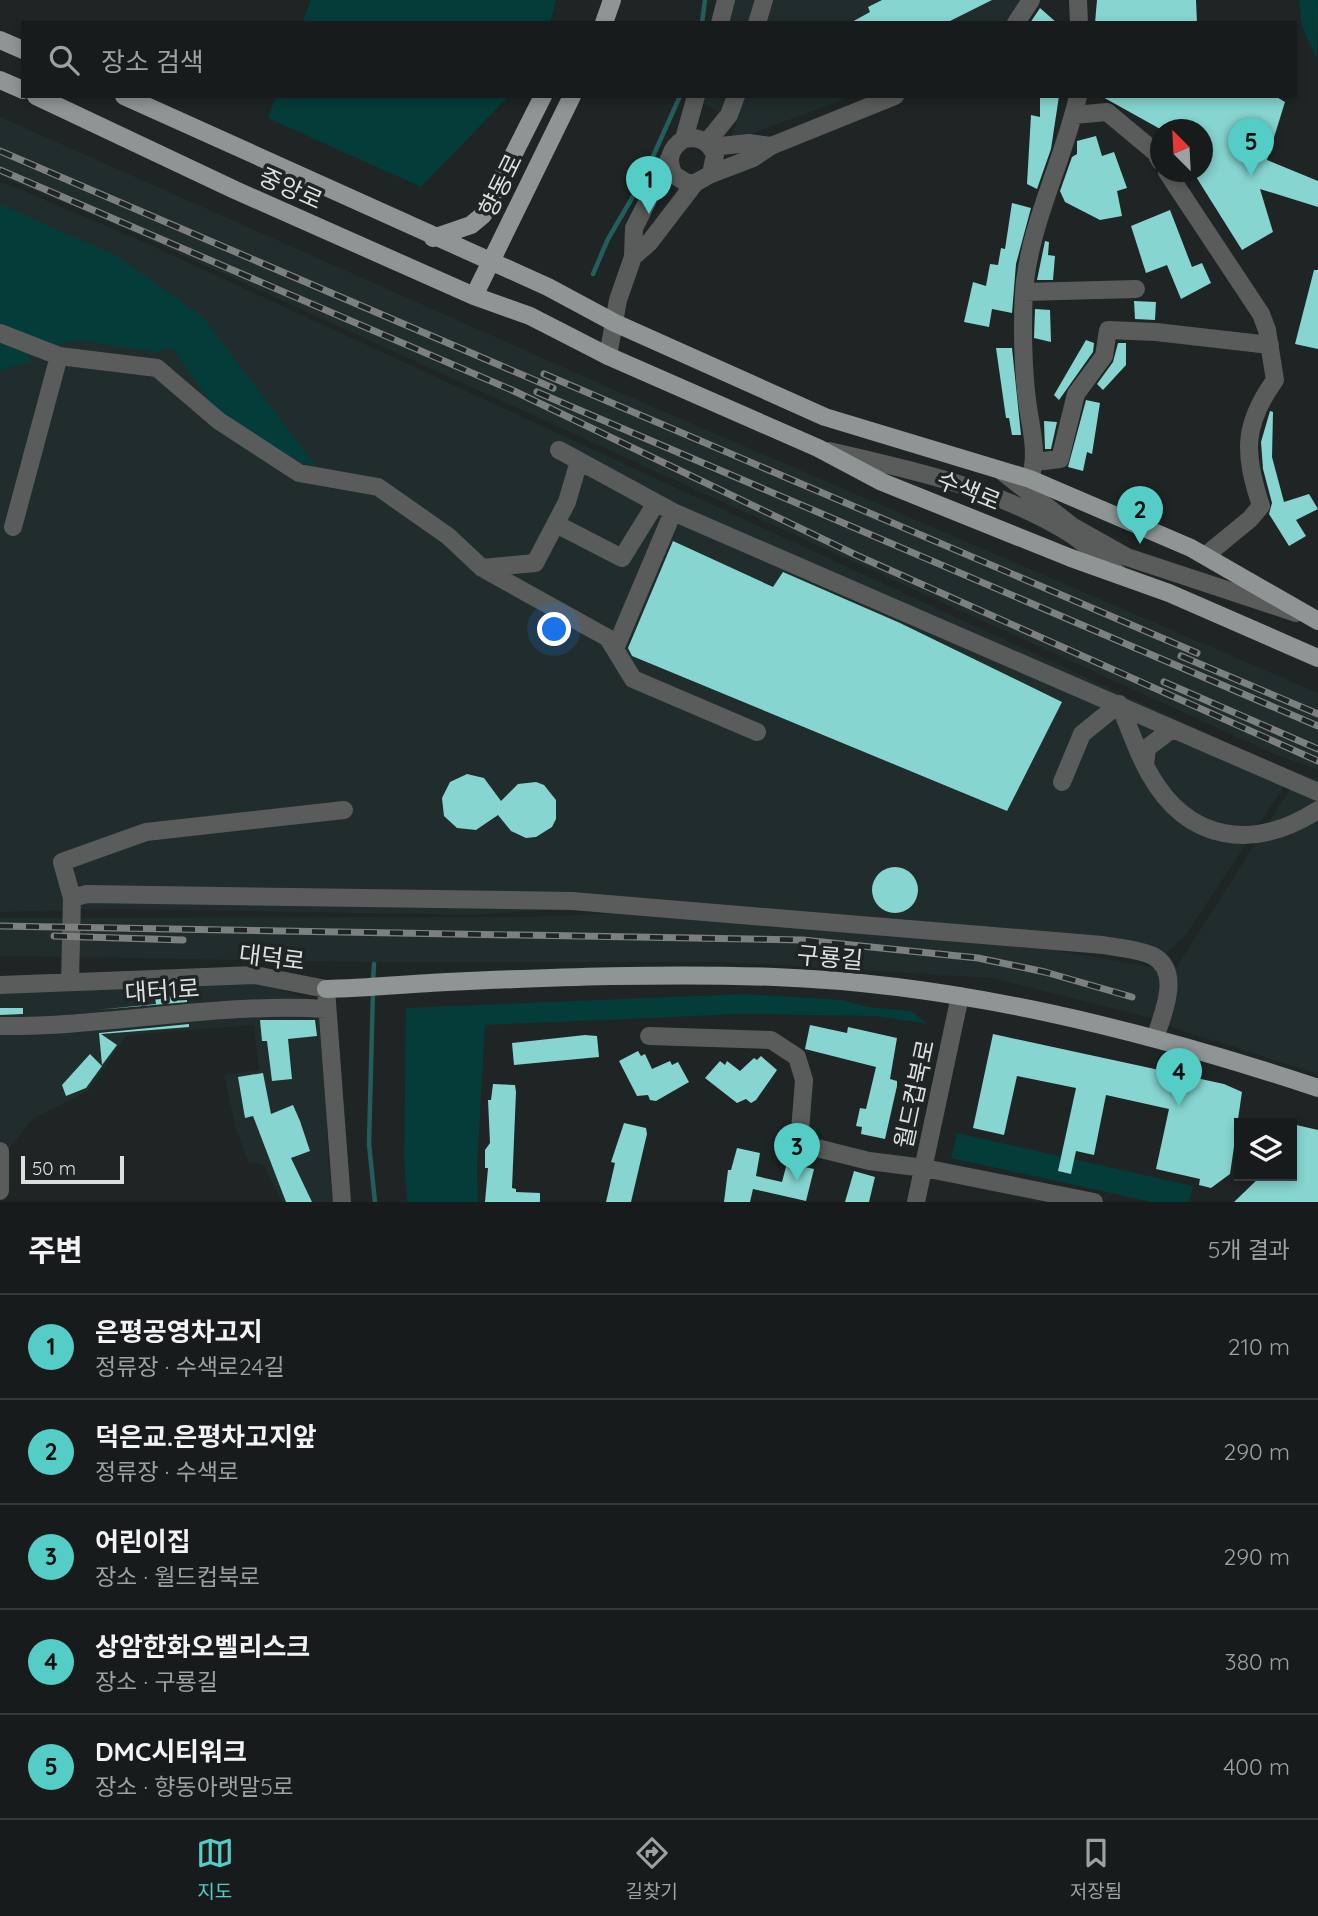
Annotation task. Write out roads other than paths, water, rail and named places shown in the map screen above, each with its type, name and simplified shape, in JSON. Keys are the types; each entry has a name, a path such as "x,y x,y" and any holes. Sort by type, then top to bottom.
{"main road":[{"path":"605,21 612,0"},
{"path":"0,40 21,49"},
{"path":"0,79 21,89"},
{"name":"중앙로","path":"40,98 235,190 474,296 530,316 608,356"},
{"name":"중앙로","path":"128,98 489,263 548,287 615,323"},
{"path":"433,237 471,225 483,215 542,98"},
{"name":"향동로","path":"474,296 571,98"},
{"name":"수색로","path":"615,323 825,417 996,467 1033,471 1205,556 1317,620"},
{"name":"수색로","path":"608,356 818,448 882,482 1169,593 1318,658"},
{"name":"구룡길","path":"331,989 648,976 777,977 960,996 1155,1038 1318,1088"}],"street":[{"path":"721,21 726,0"},
{"path":"758,21 764,0"},
{"path":"1017,21 1031,0"},
{"path":"1078,0 1079,21"},
{"path":"684,139 695,98"},
{"path":"709,145 729,115 735,98"},
{"path":"632,257 649,243 695,183 753,158 771,146 890,98"},
{"path":"1078,98 1036,224 1024,292 1026,397 1033,471 1060,459 1076,394 1104,356 1108,330 1157,332 1270,345"},
{"path":"1074,115 1107,111 1150,148"},
{"path":"608,356 624,276 632,257 634,228 671,151 684,139 692,137 709,145 750,142 771,146"},
{"path":"709,145 715,155 711,174"},
{"path":"669,159 674,175 687,183 695,183"},
{"path":"1173,182 1216,251 1261,314 1270,345 1275,380 1256,407 1250,425 1250,470 1261,506 1250,519 1205,556"},
{"path":"1024,292 1136,289"},
{"path":"0,333 59,356 157,368 219,421 299,473 378,487 448,536 482,568 608,638 633,680 757,732"},
{"path":"13,527 59,356"},
{"path":"818,448 949,479 996,495 1068,532 1122,576"},
{"path":"559,450 673,512 1318,792"},
{"path":"482,568 535,563 567,502 579,461"},
{"path":"996,467 1072,526 1127,558 1317,620"},
{"path":"555,524 622,558 656,503"},
{"path":"615,649 673,512"},
{"path":"1119,704 1147,769 1168,801 1186,817 1209,830 1237,837 1267,834 1298,823 1318,810"},
{"path":"1062,782 1082,734 1119,704"},
{"path":"1147,769 1147,748 1168,732 1175,730"},
{"path":"69,982 72,898 62,862 146,832 344,810"},
{"path":"72,898 87,894 284,895 572,901 1103,945 1153,956 1166,969 1169,986 1155,1038"},
{"name":"대덕로","path":"0,985 255,975 331,989 327,1009 342,1202"},
{"name":"월드컵북로","path":"916,1202 960,996"},
{"name":"대터1로","path":"0,1026 45,1026 151,1014 281,1006 327,1009"},
{"path":"649,1036 771,1040 797,1058 804,1080 800,1131 805,1145 869,1161 923,1168 1094,1202"},
{"path":"0,1151 0,1191"}],"waterway":[{"path":"702,21 705,0"},
{"path":"593,274 608,239 642,181 679,98"},
{"path":"373,981 374,964"},
{"path":"373,990 369,1144 375,1202"}],"railway":[{"path":"0,151 553,388"},
{"path":"0,170 514,391 856,555 1318,761"},
{"path":"544,374 1197,653"},
{"path":"537,392 1318,726"},
{"path":"1181,656 1318,714"},
{"path":"1164,682 1318,749"},
{"path":"0,926 803,940 978,958 1045,972 1132,997"},
{"path":"54,936 183,940"}],"place":[{"name":"DMC시티워크","path":"1251,176"},
{"name":"은평공영차고지","path":"649,214"},
{"name":"덕은교.은평차고지앞","path":"1140,544"},
{"name":"상암한화오벨리스크","path":"1179,1106"},
{"name":"어린이집","path":"797,1181"}]}
